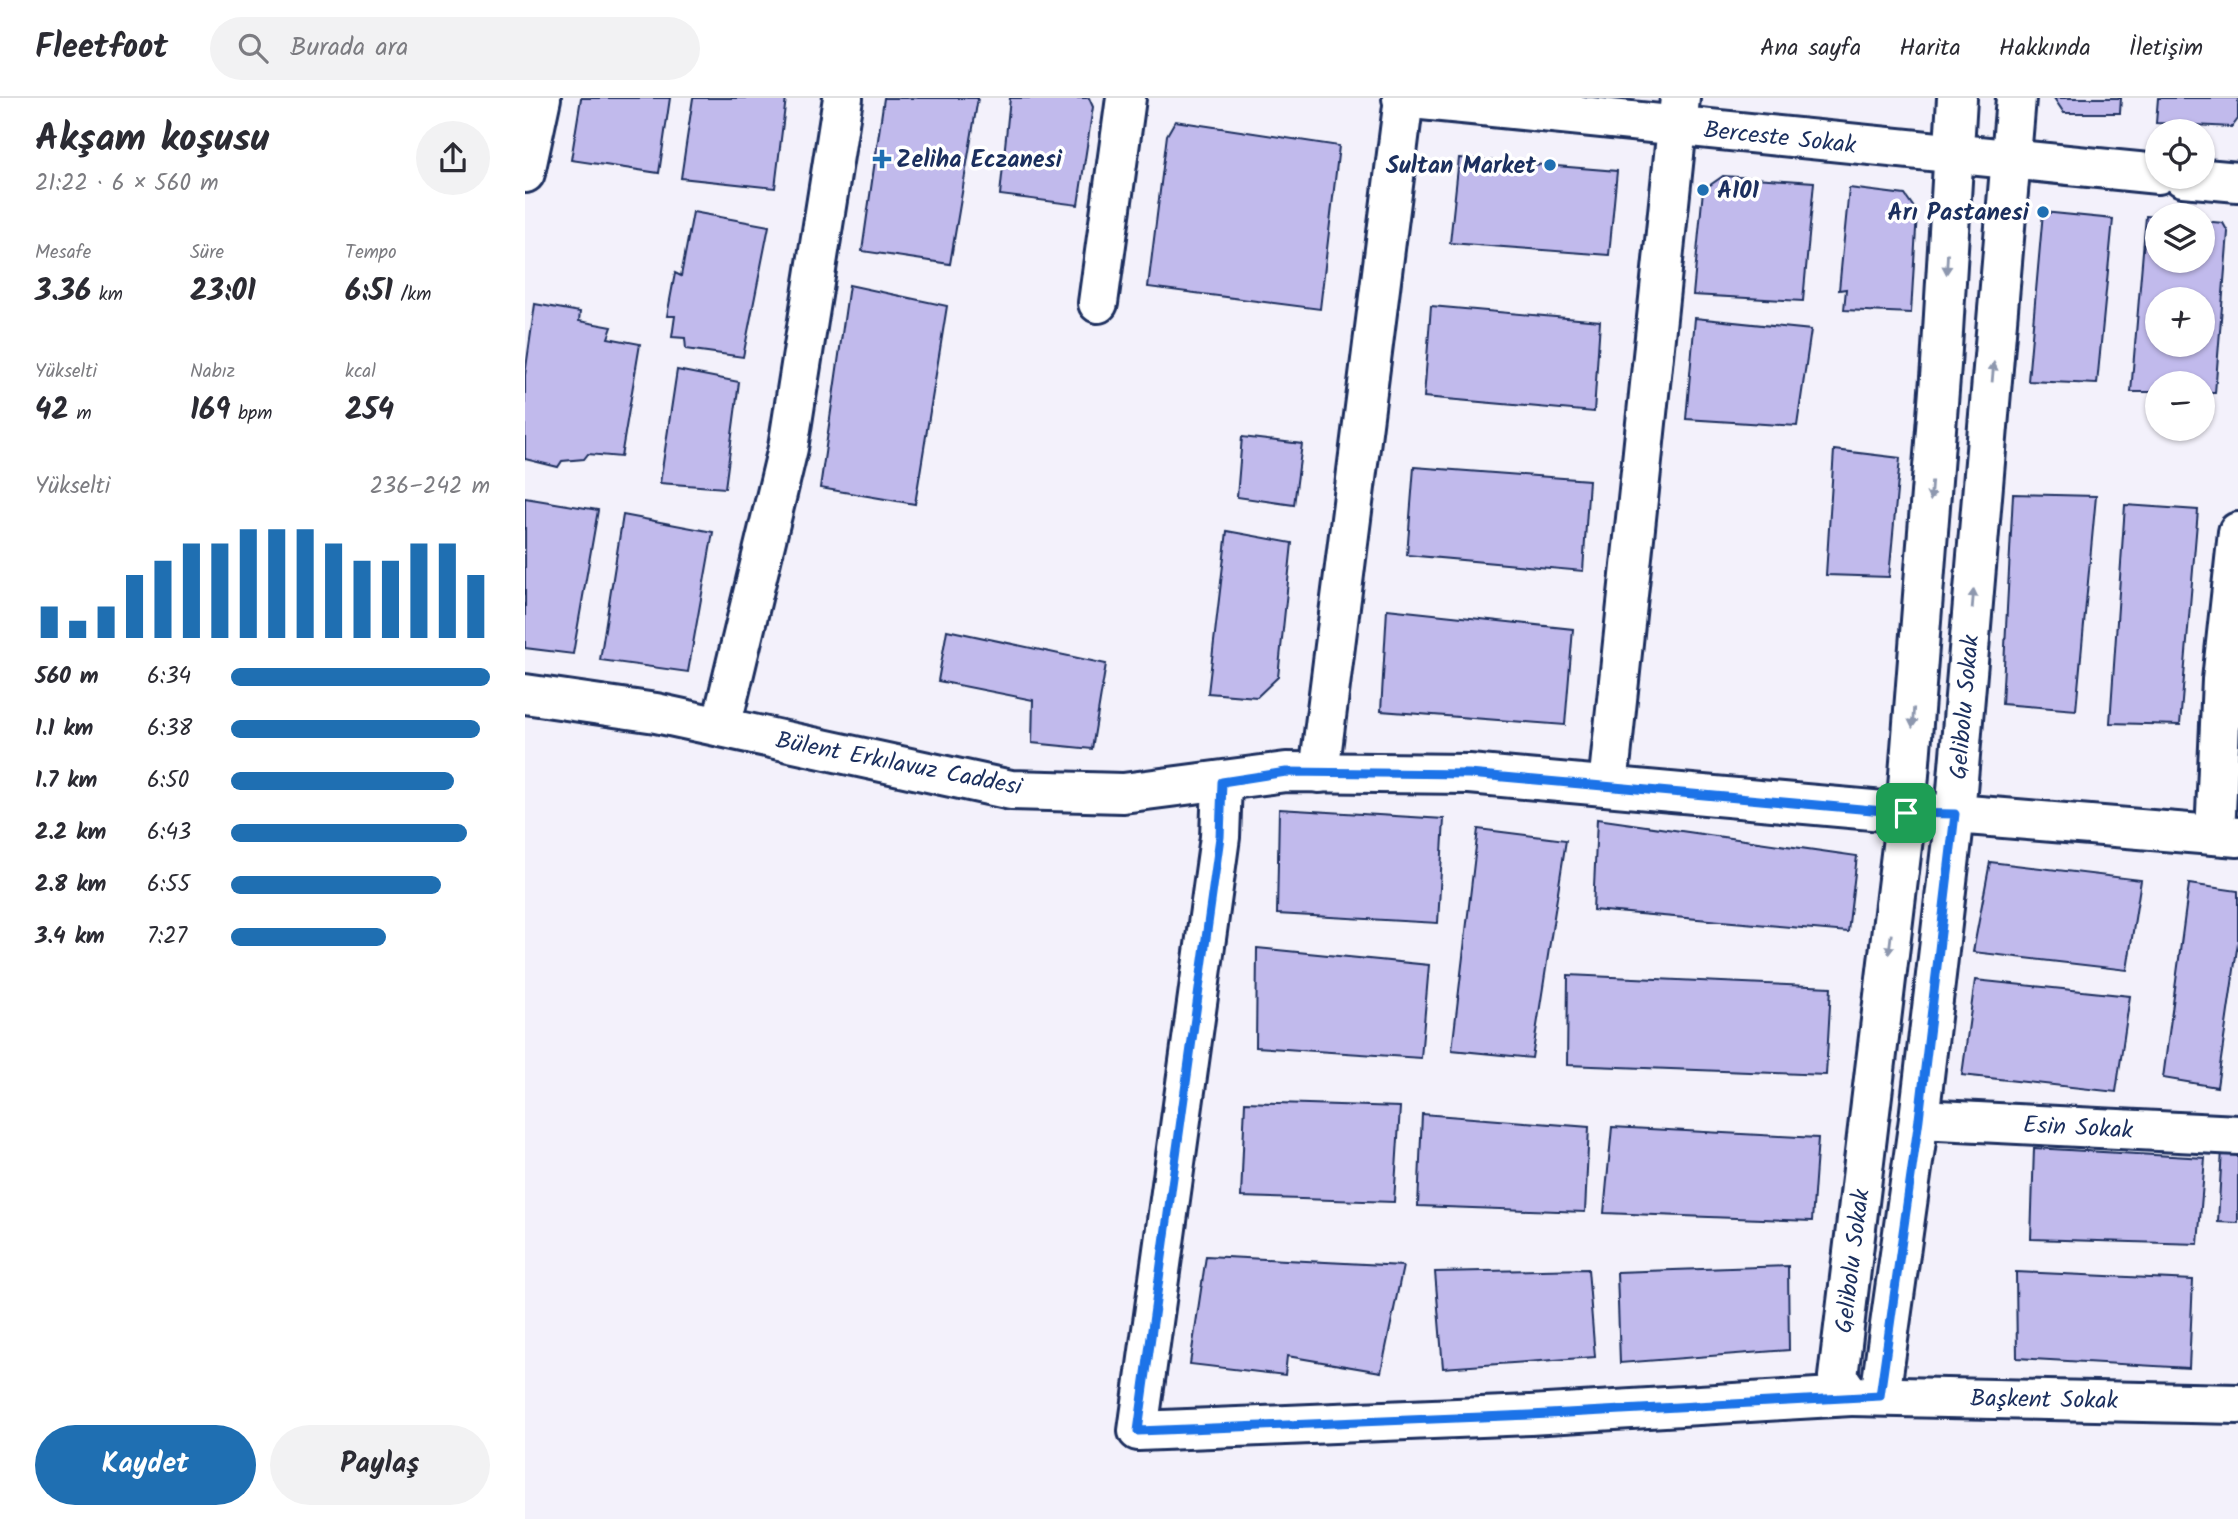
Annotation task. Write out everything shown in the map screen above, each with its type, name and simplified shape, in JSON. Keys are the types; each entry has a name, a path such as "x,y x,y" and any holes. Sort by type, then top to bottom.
{"street":[{"path":"525,173 541,98"},
{"path":"721,727 788,448 843,98"},
{"path":"1098,303 1126,98"},
{"path":"1318,773 1403,98"},
{"name":"Berceste Sokak","path":"1403,98 1678,113 1954,154 2145,173"},
{"name":"Gelibolu Sokak","path":"1856,1390 1906,813 1941,365 1957,98"},
{"name":"Gelibolu Sokak","path":"1856,1390 1919,1119 1955,814 2015,98"},
{"path":"1608,786 1678,113"},
{"path":"2215,180 2238,182"},
{"path":"2227,836 2222,680 2238,532"},
{"name":"Bülent Erkılavuz Caddesi","path":"525,694 656,713 1011,790 1123,793 1286,772 1469,774 1906,813 1955,814 2227,836"},
{"name":"Başkent Sokak","path":"1222,782 1220,837 1138,1431 1530,1415 1856,1390 2238,1404"},
{"name":"Esin Sokak","path":"1919,1119 2238,1135"}],"building":[{"path":"581,98 670,98 659,173 571,160"},
{"path":"693,98 786,98 775,188 681,178"},
{"path":"884,98 978,98 950,264 862,251"},
{"path":"1010,98 1089,98 1093,107 1078,205 1000,195"},
{"path":"2054,98 2121,98 2120,113 2064,113"},
{"path":"2158,98 2238,98 2238,119 2232,127 2215,126 2215,119 2156,119"},
{"path":"1175,121 1339,146 1320,309 1148,287 1167,135"},
{"path":"1459,158 1617,171 1609,255 1450,243"},
{"path":"1723,176 1814,182 1803,301 1693,295 1703,190"},
{"path":"1849,188 1905,195 1917,212 1911,313 1844,310 1846,289 1839,290"},
{"path":"693,212 769,226 743,357 686,349 685,338 672,337 675,316 667,316 675,273 681,276"},
{"path":"2043,212 2113,219 2097,384 2028,381"},
{"path":"2215,222 2223,223 2228,232 2215,393 2215,371 2145,371 2145,392 2131,392 2145,228 2145,273 2215,273"},
{"path":"849,285 947,306 915,504 820,488"},
{"path":"535,304 580,312 579,321 612,327 608,338 640,344 621,457 588,454 584,459 562,461 558,467 525,459 525,375"},
{"path":"1431,306 1600,321 1594,412 1424,397"},
{"path":"1695,318 1811,330 1797,426 1686,419"},
{"path":"677,370 739,382 725,488 660,483"},
{"path":"1242,437 1302,444 1294,505 1237,497"},
{"path":"1834,450 1900,458 1889,577 1826,575"},
{"path":"1414,467 1589,480 1583,571 1407,555"},
{"path":"2013,494 2096,496 2076,710 2002,704"},
{"path":"525,498 598,510 573,654 525,648"},
{"path":"2125,505 2198,510 2180,725 2110,723"},
{"path":"623,515 713,532 688,672 600,660"},
{"path":"1227,531 1292,543 1278,677 1257,697 1208,693"},
{"path":"1387,609 1573,629 1565,725 1381,711"},
{"path":"947,630 1106,664 1092,749 1032,743 1033,700 938,681"},
{"path":"1279,809 1444,819 1438,923 1277,914"},
{"path":"1597,819 1857,856 1848,932 1593,910"},
{"path":"1478,829 1566,840 1532,1058 1452,1050"},
{"path":"1990,862 2141,880 2127,970 1973,952"},
{"path":"2189,884 2238,891 2238,942 2217,1087 2163,1078"},
{"path":"1257,948 1429,965 1421,1058 1256,1047"},
{"path":"1568,975 1831,987 1826,1075 1567,1065"},
{"path":"1975,980 2130,996 2116,1092 1962,1075"},
{"path":"1245,1102 1400,1107 1394,1202 1241,1197"},
{"path":"1422,1114 1589,1127 1585,1212 1418,1206"},
{"path":"1612,1127 1818,1138 1812,1221 1604,1213"},
{"path":"2034,1148 2205,1158 2198,1244 2031,1239"},
{"path":"2222,1149 2238,1151 2238,1223 2218,1222"},
{"path":"1206,1256 1403,1266 1381,1372 1287,1356 1285,1375 1190,1364"},
{"path":"1788,1266 1789,1350 1620,1363 1617,1272"},
{"path":"1588,1269 1595,1357 1443,1368 1435,1272"},
{"path":"2016,1272 2193,1280 2189,1368 2017,1358"}],"place":[{"name":"Zeliha Eczanesi","path":"882,159"},
{"name":"Sultan Market","path":"1550,165"},
{"name":"A101","path":"1703,190"},
{"name":"Arı Pastanesi","path":"2043,212"}],"route":[{"path":"1286,772 1469,774 1906,813 1955,814 1919,1119 1880,1396 1530,1415 1138,1431 1220,837 1222,782 1286,772"}]}
